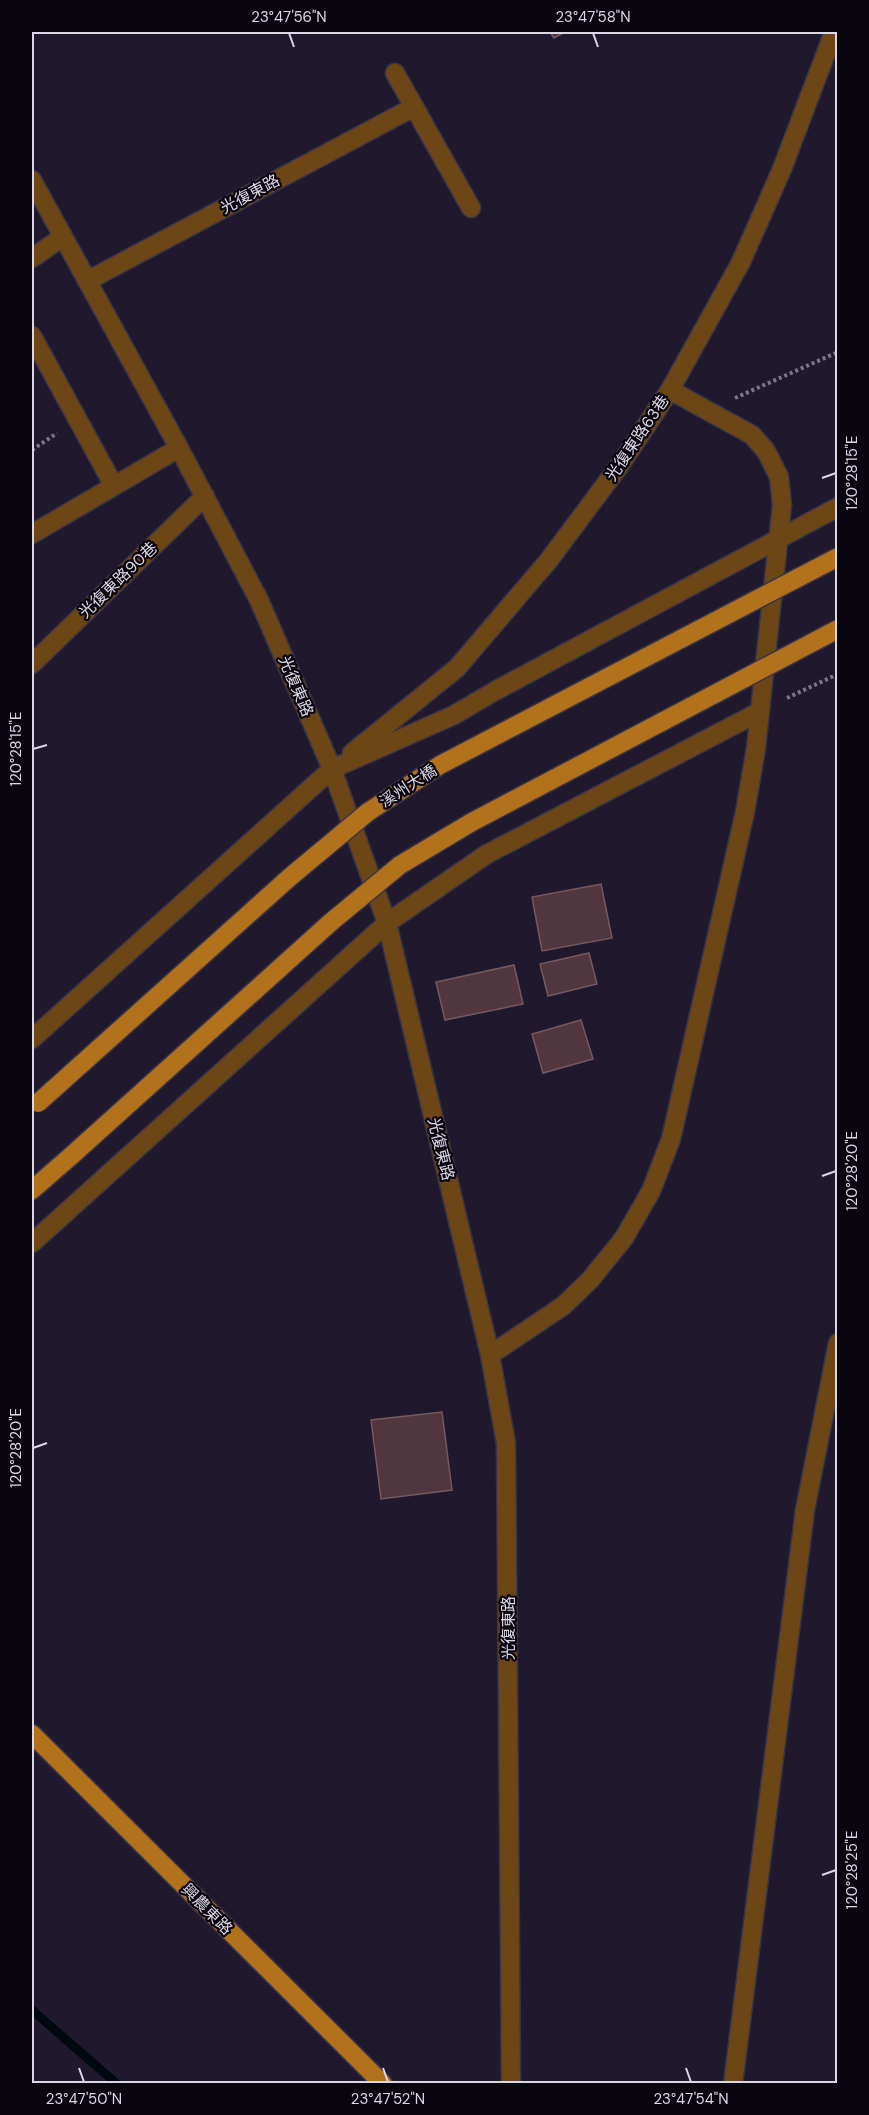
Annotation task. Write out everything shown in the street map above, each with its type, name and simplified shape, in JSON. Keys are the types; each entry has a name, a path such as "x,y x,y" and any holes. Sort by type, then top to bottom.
{"main road":[{"name":"溪州大橋","path":"34,1105 290,877 368,812 440,765 837,557"},
{"path":"32,1190 331,922 400,865 472,822 837,629"},
{"name":"興農東路","path":"32,1734 383,2084"}],"street":[{"name":"光復東路63巷","path":"32,1039 332,769 457,668 549,560 620,465 670,390 741,262 782,169 834,32"},
{"path":"395,73 471,208"},
{"name":"光復東路","path":"87,282 414,107"},
{"name":"光復東路","path":"32,180 205,496 259,600 332,769 387,923 490,1355 506,1443 511,2084"},
{"path":"32,258 63,237"},
{"path":"32,336 114,486"},
{"path":"490,1355 563,1306 590,1280 624,1238 651,1191 671,1139 740,836 756,748 782,505 779,477 766,451 752,435 670,390"},
{"path":"32,534 179,448"},
{"name":"光復東路90巷","path":"32,664 205,496"},
{"path":"332,769 454,715 837,507"},
{"path":"32,1243 387,923 487,854 759,712"},
{"path":"733,2084 805,1510 837,1343"}],"path":[{"path":"706,410 837,352"},
{"path":"32,450 77,419"},
{"path":"759,712 837,674"}],"building":[{"path":"550,32 565,32 554,38"},
{"path":"601,884 612,938 542,951 532,897"},
{"path":"589,953 597,984 548,996 540,964"},
{"path":"514,965 523,1004 445,1020 436,982"},
{"path":"581,1020 593,1059 543,1073 532,1034"},
{"path":"442,1412 452,1490 381,1499 371,1420"}],"waterway":[{"path":"32,2010 117,2084"}]}
